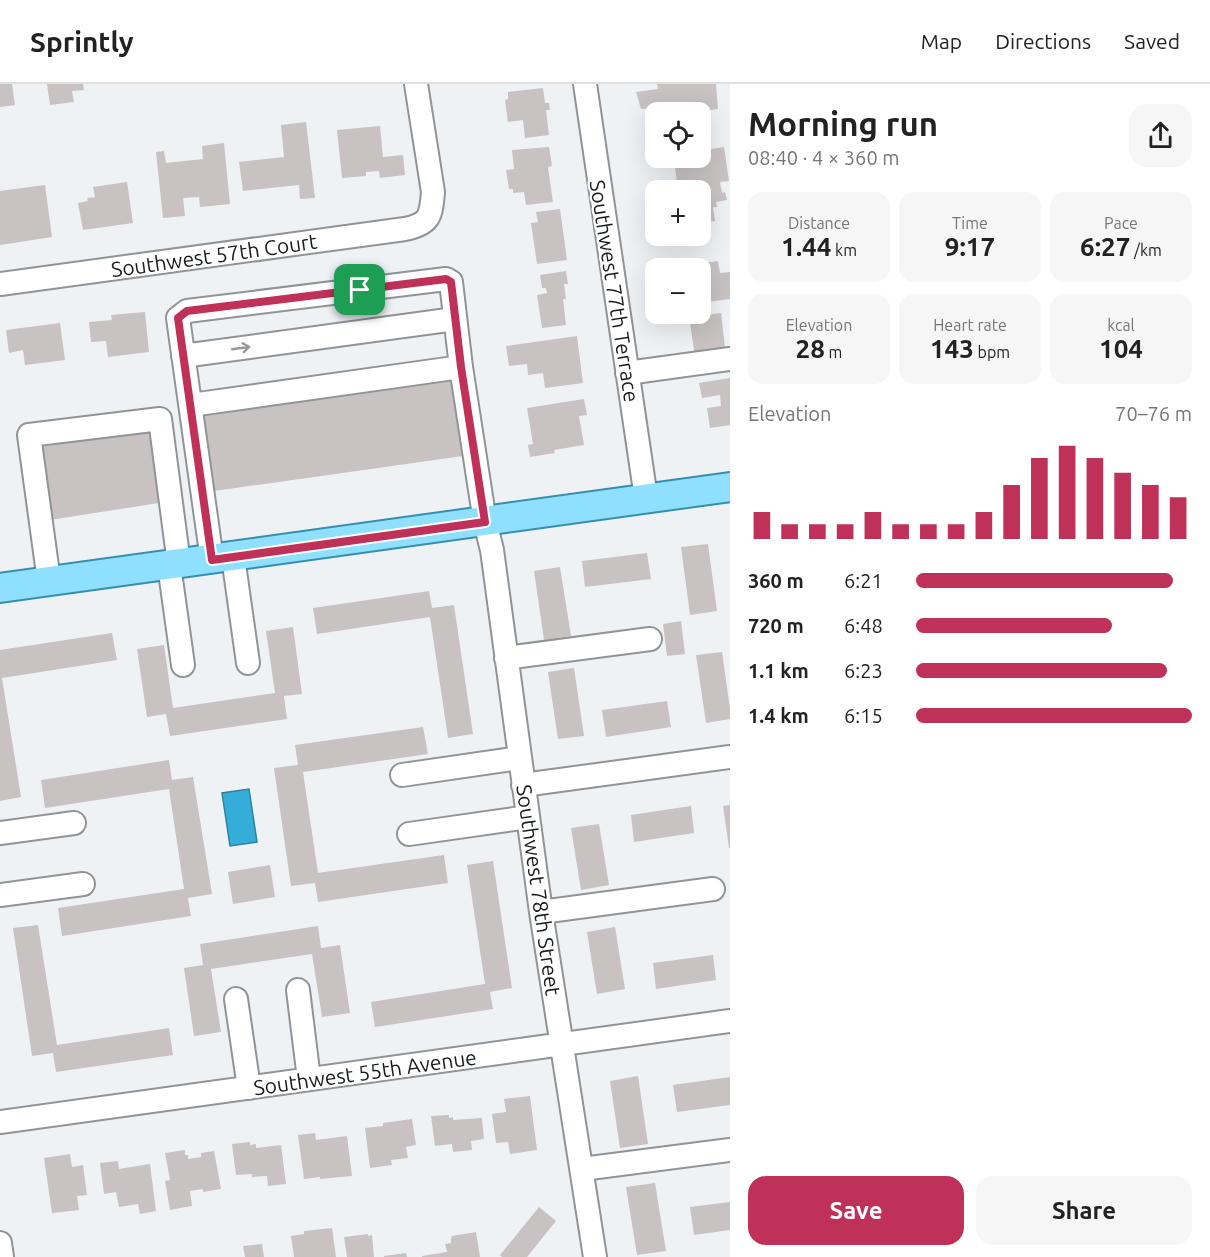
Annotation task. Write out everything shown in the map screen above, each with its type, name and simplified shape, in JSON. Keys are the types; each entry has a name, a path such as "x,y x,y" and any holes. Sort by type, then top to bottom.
{"main road":[{"path":"0,588 730,487"}],"street":[{"name":"Southwest 57th Court","path":"0,284 405,229 420,225 426,220 432,207 433,192 416,84"},
{"name":"Southwest 77th Terrace","path":"585,84 646,498"},
{"name":"Southwest 78th Street","path":"183,356 178,318 187,311 446,279 451,282 461,367 485,522 492,550 541,912 595,1257"},
{"path":"248,663 222,558 183,356 455,319"},
{"path":"627,374 730,359"},
{"path":"191,405 461,367"},
{"path":"49,581 29,435 160,418 183,665"},
{"path":"507,658 650,639"},
{"path":"523,785 730,757"},
{"path":"402,775 520,758"},
{"path":"409,834 528,817"},
{"path":"0,833 74,823"},
{"path":"0,895 83,884"},
{"path":"541,912 712,889"},
{"path":"298,990 309,1079"},
{"path":"236,999 249,1088"},
{"name":"Southwest 55th Avenue","path":"0,1122 730,1020"},
{"path":"582,1169 730,1150"},
{"path":"0,1243 2,1257"}],"water":[{"path":"249,789 257,842 230,846 222,793"}],"building":[{"path":"0,84 12,84 15,105 0,107"},
{"path":"47,84 83,84 84,90 72,91 74,102 50,105"},
{"path":"657,84 716,84 718,109 711,110 711,102 645,102 645,109 641,109 636,92 658,89"},
{"path":"543,88 545,103 549,103 550,110 546,110 549,135 525,138 523,120 508,122 505,100 508,99 508,92"},
{"path":"306,122 315,198 300,199 299,185 243,191 239,162 284,157 281,125"},
{"path":"380,126 383,157 403,155 405,175 380,178 379,171 366,172 366,176 342,178 337,130"},
{"path":"224,143 230,204 200,207 199,197 183,198 185,216 163,218 156,152 164,151 166,163 203,159 202,146"},
{"path":"549,147 552,166 548,167 553,202 526,205 524,192 513,193 513,189 509,189 506,170 514,169 512,150"},
{"path":"724,147 729,181 720,182 722,193 725,192 727,200 716,202 717,207 713,207 715,221 711,222 711,180 677,180 675,168 711,168 711,149"},
{"path":"127,182 133,223 83,230 78,203 95,197 93,187"},
{"path":"45,185 52,237 0,245 0,191"},
{"path":"560,209 567,260 537,264 531,223 538,222 536,212"},
{"path":"718,261 720,273 730,272 730,299 711,302 711,262"},
{"path":"566,271 568,284 564,284 566,299 563,299 566,325 542,328 537,295 547,293 546,288 542,288 540,275"},
{"path":"145,312 149,352 108,357 106,341 91,342 89,322 112,320 111,315"},
{"path":"721,313 726,356 695,356 690,324 711,324 711,314"},
{"path":"60,323 65,360 25,365 23,350 9,353 6,330"},
{"path":"577,336 583,383 545,388 543,373 528,375 527,364 509,366 506,346"},
{"path":"458,376 470,455 214,491 202,412"},
{"path":"730,378 730,425 710,428 707,408 721,406 720,395 702,398 699,383"},
{"path":"584,399 587,415 579,416 584,445 530,457 528,445 533,444 527,408"},
{"path":"155,430 165,502 50,520 40,447"},
{"path":"708,544 717,611 690,615 681,547"},
{"path":"647,553 651,579 585,587 582,561"},
{"path":"560,567 571,636 544,640 534,571"},
{"path":"429,591 432,608 454,605 473,734 448,738 430,617 317,634 313,608"},
{"path":"681,621 685,654 667,656 663,624"},
{"path":"293,627 302,694 284,696 287,719 170,736 166,714 147,717 137,649 164,645 173,708 275,693 266,631"},
{"path":"112,633 117,660 2,678 21,797 0,801 0,650"},
{"path":"722,652 730,719 706,723 696,655"},
{"path":"574,668 584,736 558,739 548,672"},
{"path":"667,701 671,727 606,737 602,710"},
{"path":"423,727 428,754 303,772 318,873 444,855 448,883 318,902 315,883 291,886 274,768 298,765 295,745"},
{"path":"169,760 172,780 193,777 212,894 188,898 191,916 62,936 58,908 184,889 169,789 45,808 41,780"},
{"path":"730,805 730,848 729,848 723,806"},
{"path":"691,806 694,833 634,842 631,815"},
{"path":"599,824 609,885 581,890 571,828"},
{"path":"493,861 512,988 490,992 493,1009 375,1027 371,1002 485,984 467,865"},
{"path":"270,865 275,897 233,904 228,872"},
{"path":"38,925 57,1045 169,1028 173,1055 56,1072 53,1053 32,1056 13,928"},
{"path":"318,926 321,948 340,945 350,1013 322,1017 312,954 211,969 221,1032 194,1036 184,968 203,965 200,944"},
{"path":"615,927 625,989 597,994 587,932"},
{"path":"713,955 716,980 656,989 653,963"},
{"path":"638,1076 648,1144 620,1148 610,1081"},
{"path":"730,1077 730,1105 677,1112 673,1085"},
{"path":"530,1096 537,1150 510,1154 508,1142 496,1143 492,1114 506,1112 504,1099"},
{"path":"449,1115 449,1118 453,1117 453,1120 482,1118 484,1139 471,1141 472,1150 453,1152 452,1144 435,1146 431,1116"},
{"path":"412,1119 416,1145 406,1147 408,1158 391,1160 392,1165 370,1168 365,1128"},
{"path":"315,1133 316,1140 347,1136 352,1176 304,1179 298,1135"},
{"path":"250,1142 250,1145 256,1144 256,1148 281,1145 286,1184 268,1186 267,1176 236,1175 232,1144"},
{"path":"185,1150 188,1159 201,1157 201,1153 214,1151 221,1189 203,1192 203,1189 190,1191 192,1206 170,1210 165,1181 170,1180 165,1153"},
{"path":"70,1154 72,1167 83,1165 87,1195 77,1196 79,1210 52,1213 44,1158"},
{"path":"118,1161 119,1169 150,1164 156,1211 140,1214 138,1204 119,1207 116,1192 104,1194 100,1163"},
{"path":"655,1183 666,1251 637,1255 626,1187"},
{"path":"730,1202 730,1230 694,1235 690,1207"},
{"path":"539,1207 556,1221 527,1257 502,1257 500,1255"},
{"path":"332,1228 336,1257 294,1257 291,1236 304,1234 304,1231"},
{"path":"476,1232 480,1257 422,1257 447,1252 445,1244 451,1243 452,1236"},
{"path":"368,1234 368,1236 372,1235 374,1257 347,1257 344,1237"},
{"path":"262,1244 264,1257 245,1257 243,1246"},
{"path":"406,1253 407,1257 384,1257 384,1256"}],"route":[{"path":"446,279 451,282 461,367 485,522 212,560 178,318 187,311 360,290 446,279"}]}
